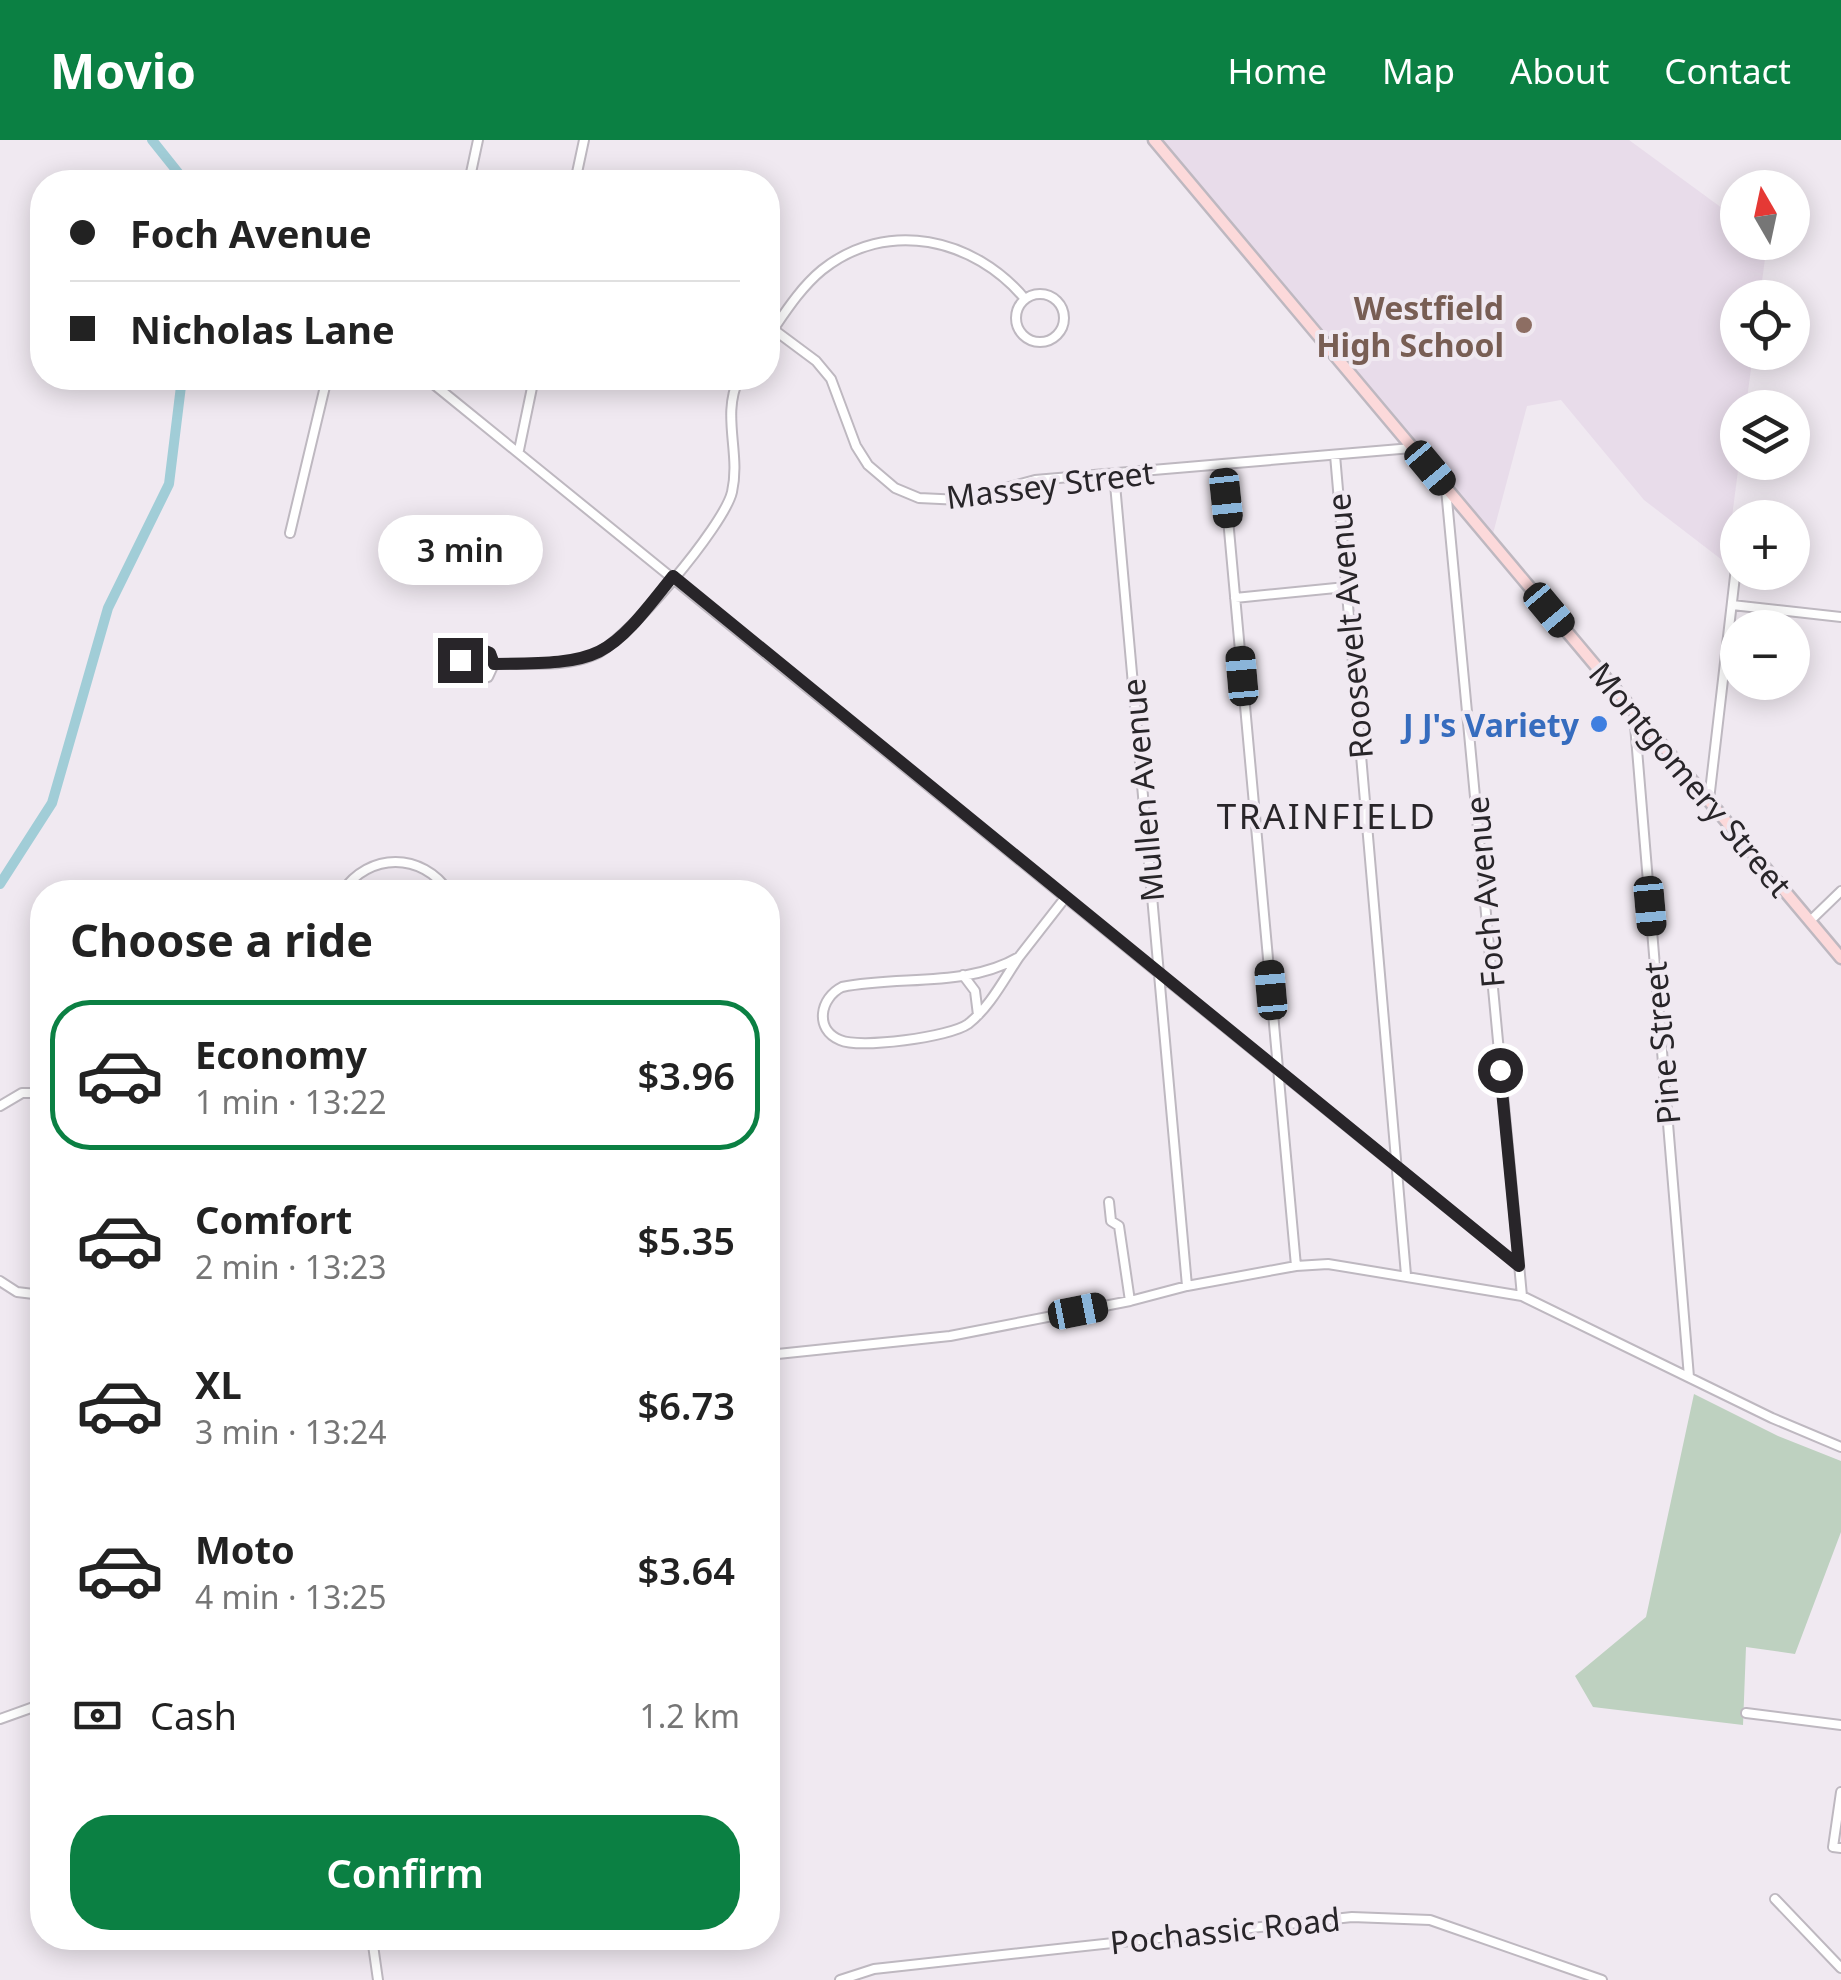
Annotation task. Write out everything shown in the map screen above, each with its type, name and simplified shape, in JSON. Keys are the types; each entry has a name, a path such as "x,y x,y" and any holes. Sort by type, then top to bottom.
{"main road":[{"name":"Montgomery Street","path":"1154,140 1841,958"}],"street":[{"path":"472,170 478,140"},
{"path":"578,170 584,140"},
{"path":"780,320 824,269 854,251 891,241 930,241 964,250 994,269 1025,298"},
{"path":"1044,294 1060,304 1064,324 1056,337 1036,342 1020,332 1016,314 1025,298 1044,294"},
{"name":"Massey Street","path":"780,340 824,370 840,398 861,456 884,481 906,493 934,500 962,500 1035,480 1413,448"},
{"path":"290,532 324,390"},
{"path":"442,390 1519,1266"},
{"path":"519,450 532,390"},
{"path":"494,664 566,662 600,653 628,632 708,537 730,497 734,476 729,413 736,390"},
{"name":"Roosevelt Avenue","path":"1334,454 1406,1275"},
{"path":"1223,464 1296,1266"},
{"name":"Mullen Avenue","path":"1114,474 1187,1286"},
{"name":"Foch Avenue","path":"1446,488 1522,1296"},
{"path":"1236,598 1346,587"},
{"path":"1709,800 1734,590"},
{"path":"1732,604 1841,617"},
{"path":"476,647 490,653 494,664 491,674 479,681 465,677 459,664 465,650 476,647"},
{"name":"Pine Street","path":"1633,710 1689,1377"},
{"path":"352,880 371,866 400,861 428,870 438,880"},
{"path":"1810,920 1841,891"},
{"path":"1019,957 990,970 963,975 842,987 824,1004 824,1023 836,1038 854,1042 946,1036 978,1014 1065,898"},
{"path":"963,975 975,991 978,1014"},
{"path":"0,1106 30,1094"},
{"path":"1109,1202 1111,1221 1119,1226 1130,1300"},
{"path":"780,1355 950,1336 1187,1286 1328,1264 1522,1296 1772,1418 1841,1447"},
{"path":"0,1281 16,1292 30,1294"},
{"path":"0,1719 30,1708"},
{"path":"1746,1713 1841,1725"},
{"path":"1837,1848 1841,1792"},
{"path":"1774,1899 1841,1968"},
{"name":"Pochassic Road","path":"840,1980 892,1967 1352,1917 1430,1920 1602,1980"},
{"path":"374,1950 378,1980"}],"shaded area":[{"name":"Westfield High School","path":"1153,140 1629,140 1720,207 1720,260 1765,260 1762,280 1720,280 1720,370 1751,370 1748,390 1720,390 1720,480 1737,480 1734,500 1720,500 1720,558 1644,500 1561,400 1527,406 1491,541"}],"green space":[{"path":"1694,1394 1778,1436 1841,1461 1841,1532 1795,1654 1746,1647 1743,1725 1593,1707 1575,1676 1646,1617"}],"waterway":[{"path":"152,140 176,170"},
{"path":"0,884 52,803 108,608 169,484 181,390"}],"place":[{"name":"Westfield High School","path":"1524,325"},
{"name":"J J's Variety","path":"1599,724"}],"district":[{"name":"TRAINFIELD","path":"1327,815"}],"route":[{"path":"460,660 465,650 472,647 484,648 494,664 566,662 589,657 628,632 673,576 1519,1266 1500,1070"}]}
